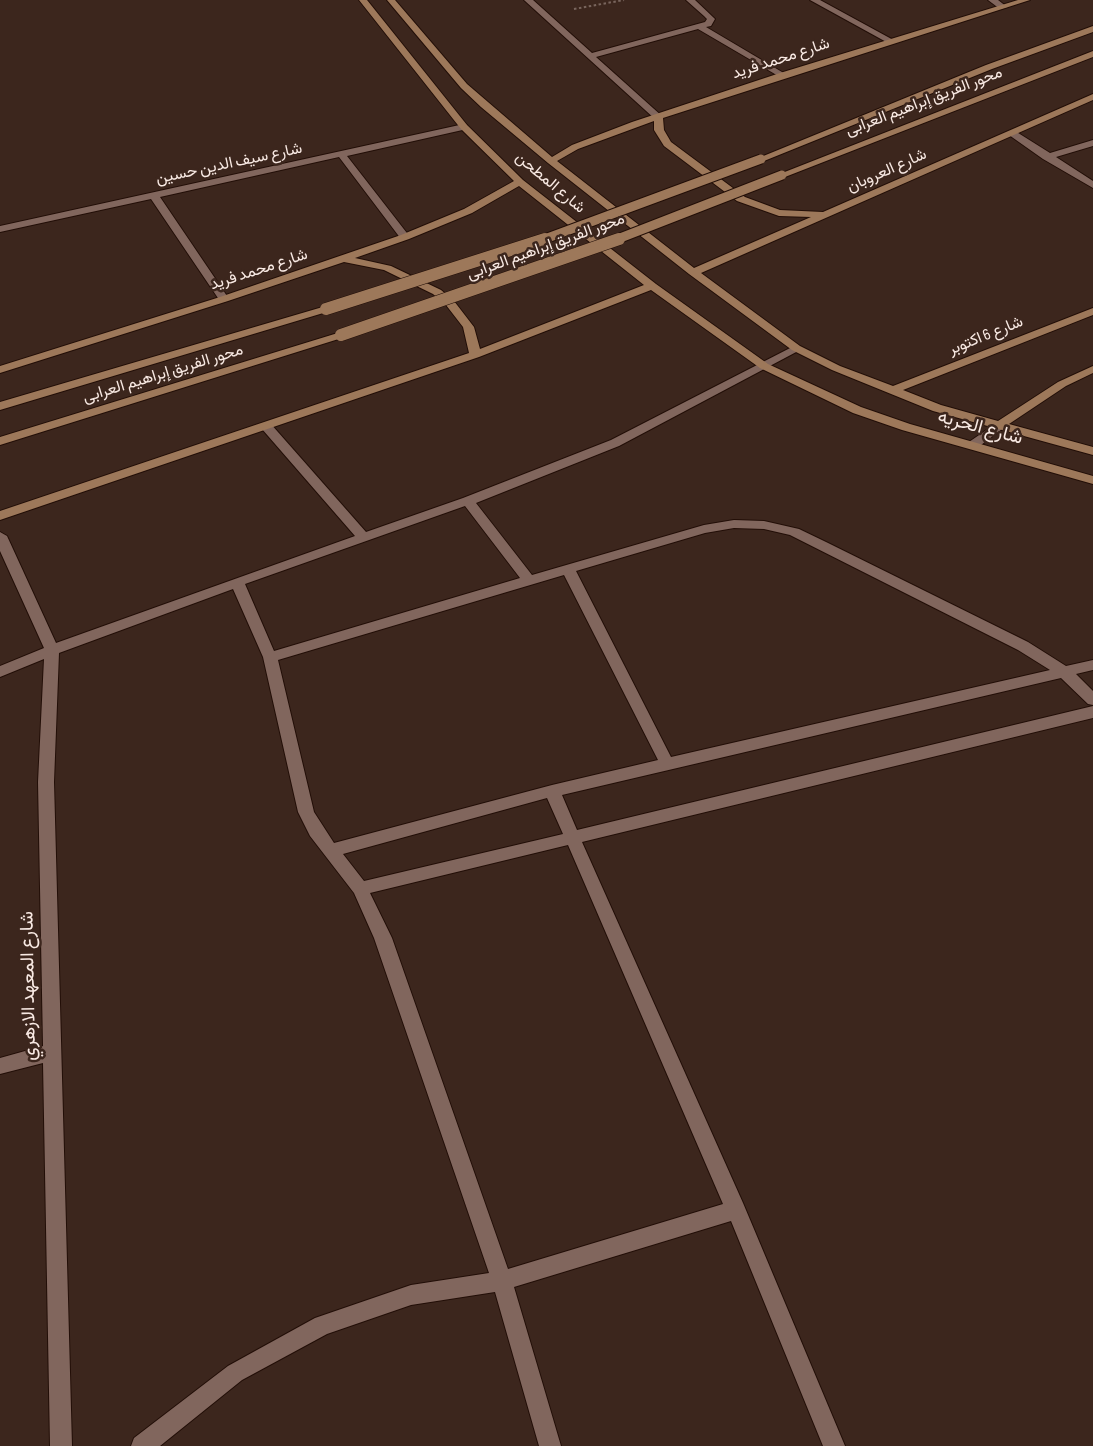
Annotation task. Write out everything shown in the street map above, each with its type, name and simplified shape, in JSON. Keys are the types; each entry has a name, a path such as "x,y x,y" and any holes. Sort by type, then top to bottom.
{"street":[{"name":"شارع المطحن","path":"363,0 464,127 520,182 652,286 764,366 857,410"},
{"name":"شارع المطحن","path":"391,0 464,86 551,161 693,272 796,348 836,368 891,391"},
{"path":"528,0 658,117 659,130 667,144 741,199 779,213 828,214"},
{"path":"590,56 708,24 711,19 690,0"},
{"path":"814,0 892,42"},
{"path":"992,0 1003,7"},
{"name":"شارع محمد فريد","path":"551,161 575,147 658,117 783,75 1026,0"},
{"path":"700,27 783,75"},
{"name":"محور الفريق إبراهيم العرابى","path":"0,406 326,310 538,242 688,188 989,67 1093,29"},
{"name":"محور الفريق إبراهيم العرابى","path":"0,440 195,382 341,335 624,238 1093,54"},
{"name":"شارع العروبان","path":"693,272 1093,98"},
{"name":"شارع سيف الدين حسين","path":"0,229 464,127"},
{"path":"1012,133 1046,157 1093,185"},
{"path":"1046,157 1093,142"},
{"path":"342,155 406,238"},
{"name":"شارع محمد فريد","path":"0,369 224,299 406,238 468,211 520,182"},
{"path":"154,195 224,299"},
{"path":"346,259 396,272 437,292 450,303 468,327 475,355"},
{"path":"0,516 475,355 652,286"},
{"name":"شارع 6 اكتوبر","path":"891,391 1093,311"},
{"path":"0,672 52,650 238,582 468,501 615,443 796,348"},
{"path":"973,445 998,426 1062,384 1093,369"},
{"name":"شارع الحريه","path":"891,391 998,426 1093,451"},
{"name":"شارع الحريه","path":"857,410 906,427 1093,480"},
{"path":"266,426 363,537"},
{"path":"468,501 529,580"},
{"path":"270,657 704,529 734,524 764,526 794,532 821,545 1023,646 1064,672 1093,700"},
{"name":"شارع المعهد الازهري","path":"0,536 52,650 46,782 61,1446"},
{"path":"568,569 667,764"},
{"path":"238,582 270,657 306,812 330,851 360,889 383,938 502,1281 550,1446"},
{"path":"330,851 552,791 1093,666"},
{"path":"360,889 1093,712"},
{"path":"552,791 570,837 736,1210 834,1446"},
{"path":"0,1066 52,1052"},
{"path":"142,1446 235,1373 322,1326 411,1295 502,1281 736,1210"}],"path":[{"path":"544,14 624,0"}]}
